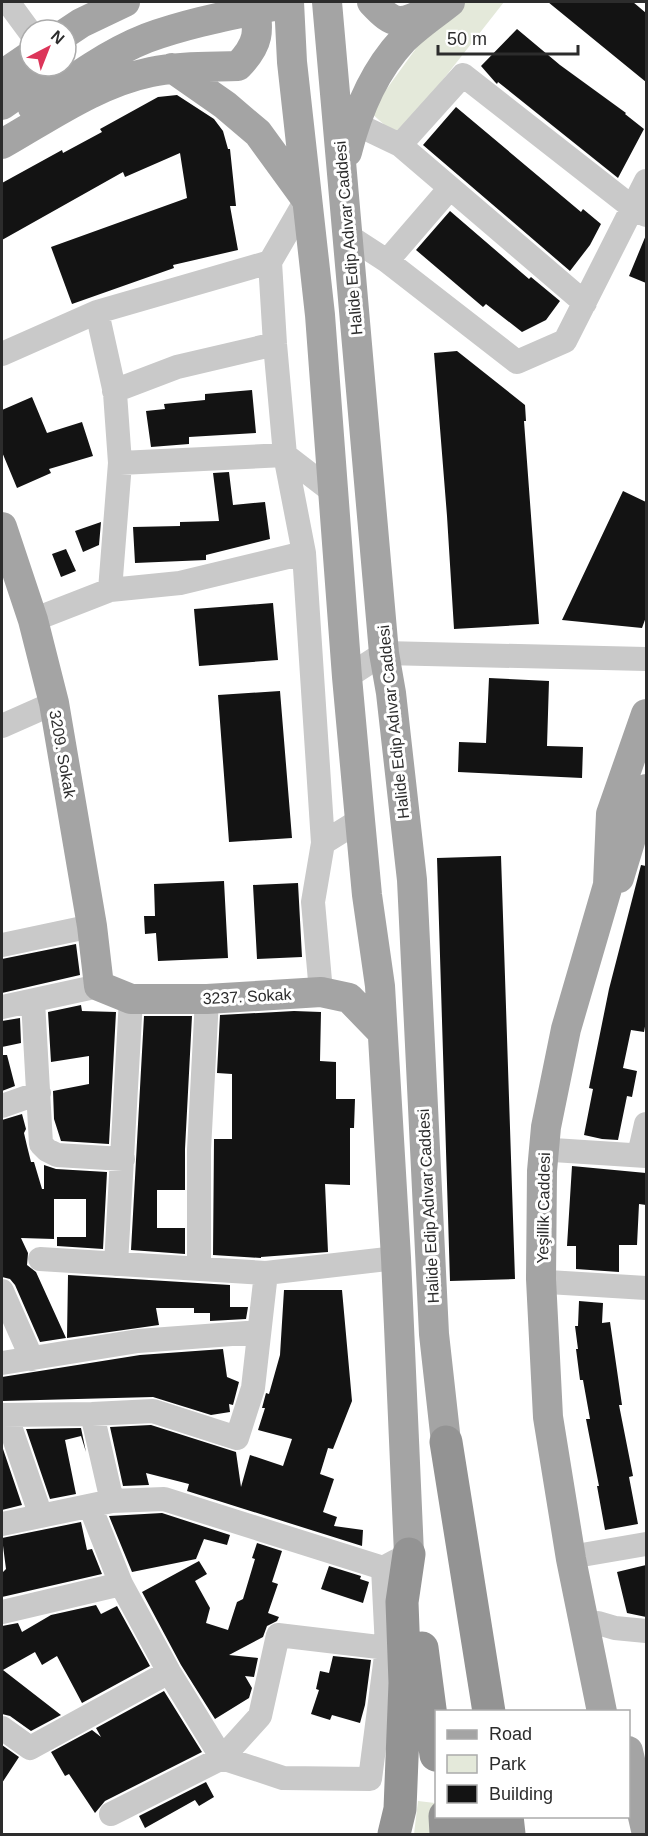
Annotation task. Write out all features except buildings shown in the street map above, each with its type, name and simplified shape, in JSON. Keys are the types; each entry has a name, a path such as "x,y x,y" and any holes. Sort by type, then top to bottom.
{"highway":[{"path":"446,1442 468,1710"},
{"path":"446,1442 489,1710"},
{"path":"396,1561 435,1750"},
{"path":"394,1834 400,1809 405,1683 402,1602 396,1561"},
{"path":"445,1818 446,1834"},
{"path":"477,1818 478,1834"},
{"path":"507,1818 510,1834"}],"main road":[{"path":"78,25 125,2"},
{"path":"78,53 137,22 200,2"},
{"path":"238,66 251,52 258,36 254,2"},
{"path":"78,63 107,58 146,39 189,25 290,2 292,62 320,315 360,820 367,895 380,986 396,1258 396,1561"},
{"name":"Halide Edip Adıvar Caddesi","path":"327,2 384,653 391,693 412,880 434,1334 446,1442"},
{"path":"372,2 385,15 398,22 411,20 450,2"},
{"path":"342,169 354,123 377,75 404,40 450,2"},
{"path":"2,144 110,85 148,72 172,68 292,62 311,55 330,32"},
{"path":"172,68 225,105 258,133 306,200"},
{"path":"2,75 18,73"},
{"path":"2,105 40,78"},
{"path":"2,133 46,78"},
{"name":"3209. Sokak","path":"2,527 9,575 33,620 54,703 92,926 99,986"},
{"name":"Yeşillik Caddesi","path":"602,1710 571,1559 548,1417 541,1279 542,1171 546,1127 566,1029 608,885 611,813 646,714"},
{"name":"Yeşillik Caddesi","path":"619,1710 582,1555 558,1416 548,1282 548,1213 553,1150 592,970 637,855 646,789"},
{"name":"3237. Sokak","path":"99,986 131,999 207,999 321,992 349,998 382,1032"},
{"path":"630,1760 646,1830"},
{"path":"623,1818 627,1834"}],"street":[{"path":"8,2 20,18"},
{"path":"400,146 463,75 640,211"},
{"path":"354,123 400,146 585,303"},
{"path":"347,235 387,261 517,362 564,340 640,211 646,181"},
{"path":"387,261 450,188"},
{"path":"306,200 270,262 285,455 304,553 323,843 313,902 321,992"},
{"path":"2,354 97,312 270,262"},
{"path":"97,312 114,391 120,463 110,590"},
{"path":"114,391 177,367 275,344"},
{"path":"120,463 285,455 333,492"},
{"path":"33,620 110,590 180,583 304,553"},
{"path":"347,677 384,653 646,659"},
{"path":"2,726 54,703"},
{"path":"323,843 360,820"},
{"path":"2,945 92,926"},
{"path":"2,1007 99,986"},
{"path":"116,1264 131,999"},
{"path":"199,1269 199,1150 207,999"},
{"path":"33,1001 41,1144 57,1155 123,1159"},
{"path":"2,1106 39,1094"},
{"path":"553,1150 643,1156 646,1124"},
{"path":"40,1259 266,1273 396,1258"},
{"path":"41,1516 4,1415 153,1411 237,1438 253,1388 266,1273"},
{"path":"548,1282 646,1288"},
{"path":"2,1291 32,1359"},
{"path":"2,1363 138,1341 259,1332"},
{"path":"2,1524 101,1503 164,1499 396,1561 370,1779 284,1778 222,1758 169,1672 121,1584 101,1503 92,1414"},
{"path":"582,1555 646,1544"},
{"path":"2,1612 121,1584"},
{"path":"598,1623 615,1628 646,1631"},
{"path":"111,1814 222,1758 260,1716 278,1635 387,1648"},
{"path":"2,1728 30,1748 169,1672"}],"green space":[{"path":"466,2 504,2 398,137 370,112 425,36"},
{"path":"418,1801 435,1803 438,1834 414,1834"}]}
